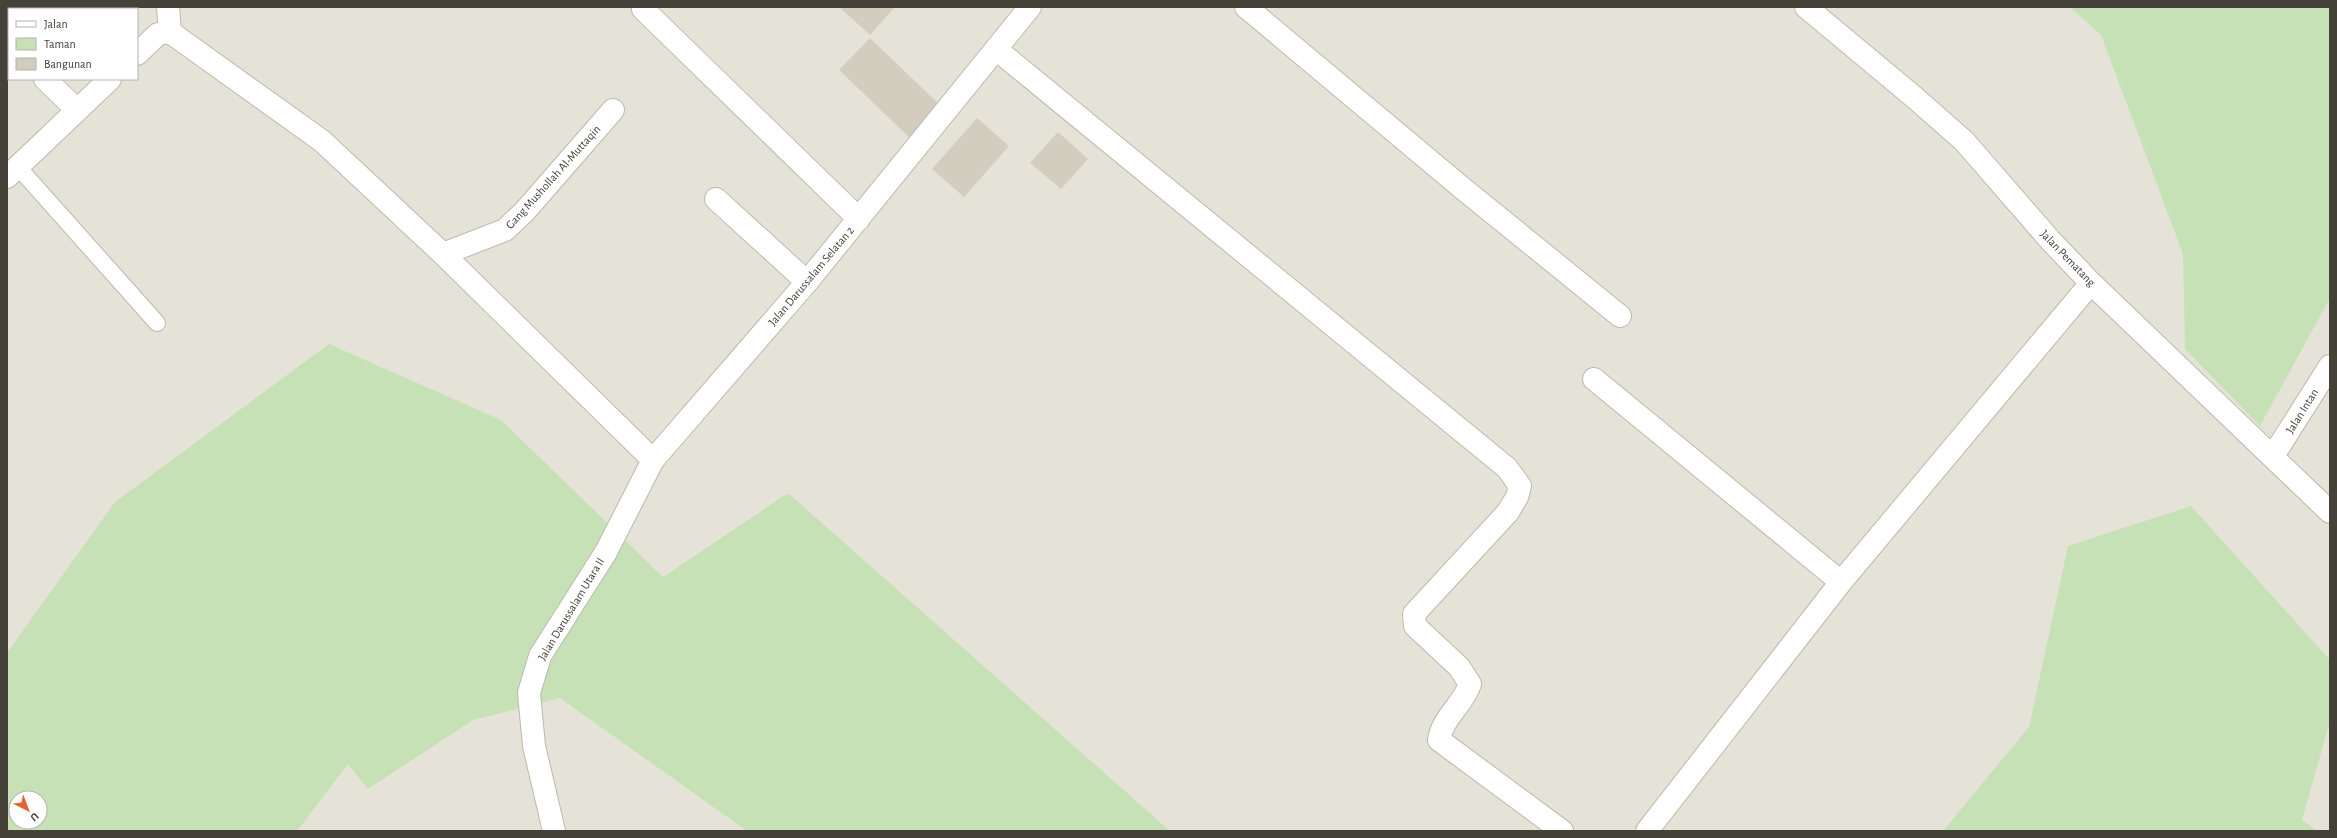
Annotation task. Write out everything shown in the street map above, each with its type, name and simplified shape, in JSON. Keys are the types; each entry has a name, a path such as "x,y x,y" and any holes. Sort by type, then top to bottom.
{"street":[{"path":"168,7 170,32"},
{"name":"Jalan Darussalam Selatan 2","path":"606,552 653,460 807,282 1030,7"},
{"path":"1246,7 1461,187 1620,316"},
{"name":"Jalan Pematang","path":"1806,7 1914,97 1964,141 2050,240 2091,283 2330,512"},
{"path":"642,9 859,219"},
{"path":"138,53 158,34 170,32 322,141 443,254 653,460"},
{"path":"996,49 1515,476 1520,486 1517,497 1508,512 1414,614 1414,626 1459,668 1470,684 1466,696 1441,729 1439,740 1562,831"},
{"path":"46,80 77,110"},
{"path":"12,172 109,80"},
{"name":"Gang Mushollah Al-Muttaqin","path":"443,254 505,230 525,211 613,110"},
{"path":"716,199 807,282"},
{"path":"1647,831 1841,582 2091,283"},
{"name":"Jalan Intan","path":"2273,456 2330,366"},
{"path":"1594,379 1841,582"},
{"name":"Jalan Darussalam Utara II","path":"554,831 534,746 529,694 540,656 606,552"}],"lane":[{"path":"12,172 157,323"}],"shaded area":[{"path":"7,7 2330,7 2330,831 7,831"}],"green space":[{"path":"2070,7 2330,7 2330,298 2260,426 2185,349 2183,254 2101,35"},
{"path":"329,344 501,420 663,577 788,493 1170,831 747,831 560,698 473,720 368,789 348,764 297,831 7,831 7,653 115,502"},
{"path":"2191,506 2330,660 2330,721 2302,820 2318,831 1943,831 2029,727 2068,546"}],"building":[{"path":"839,7 895,7 870,35"},
{"path":"870,38 943,108 912,140 839,70"},
{"path":"977,118 1009,146 964,197 932,169"},
{"path":"1058,132 1088,159 1061,189 1030,163"}]}
